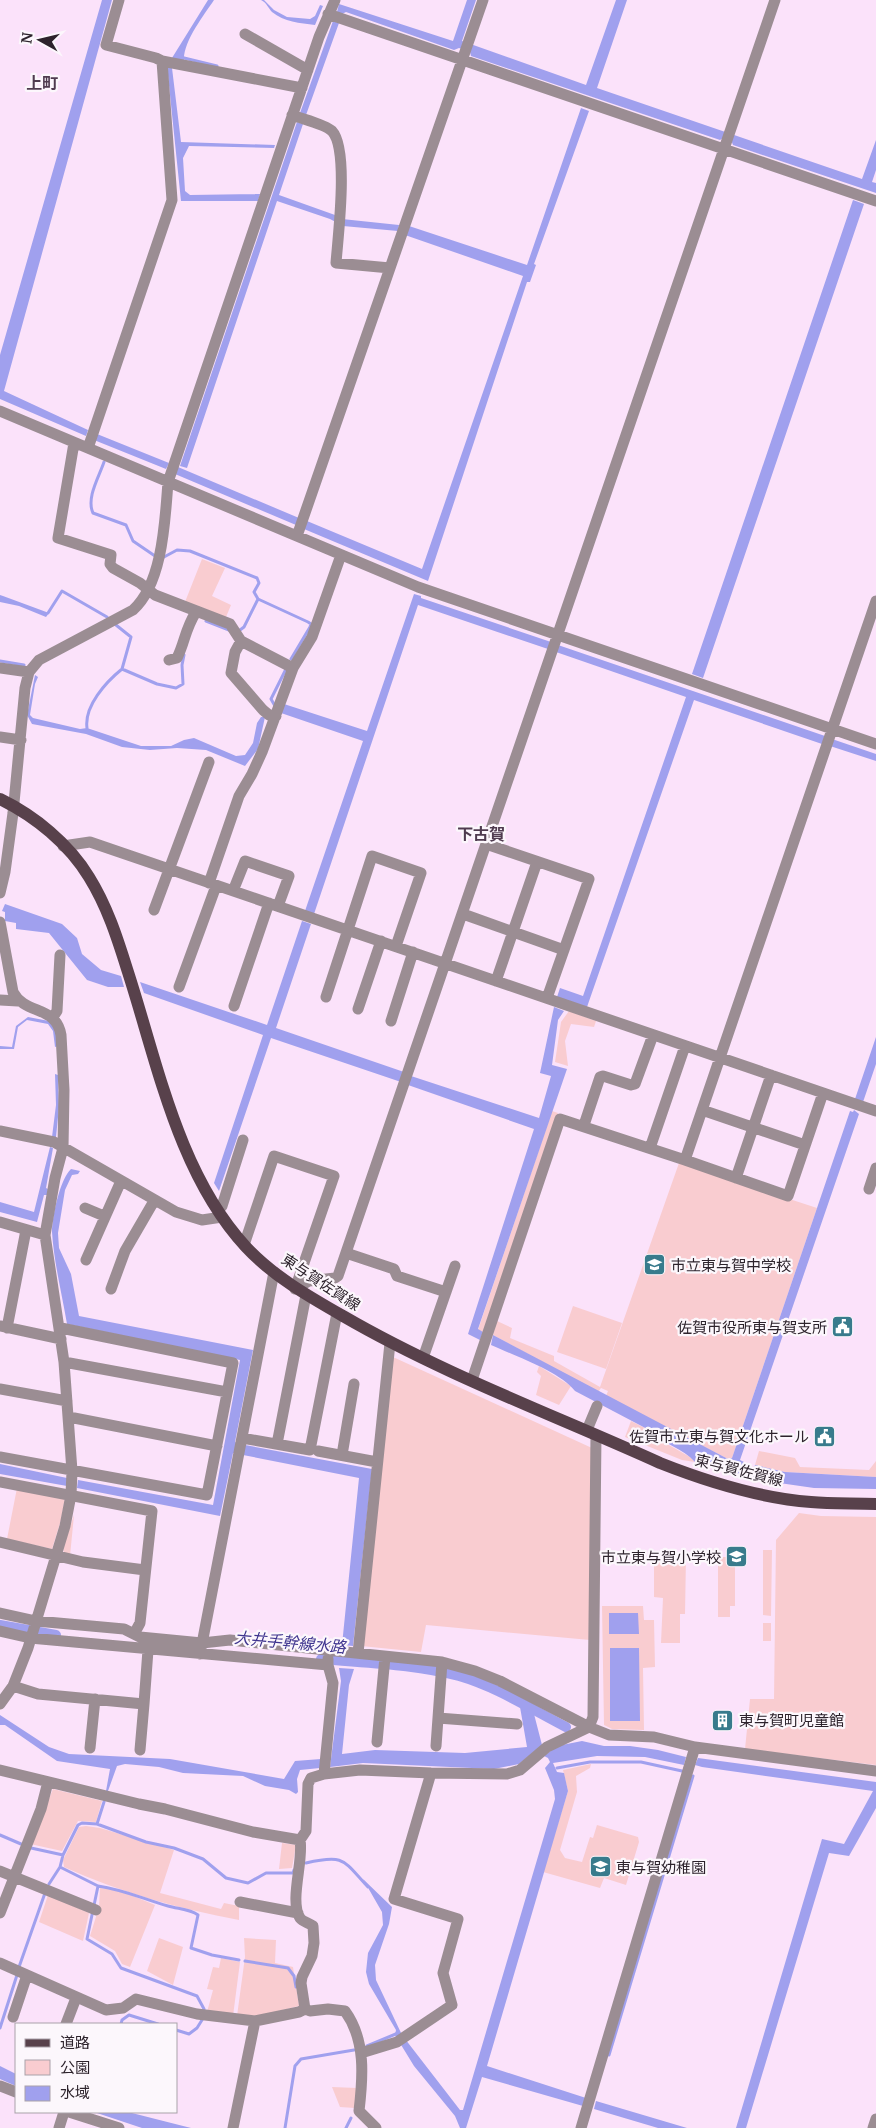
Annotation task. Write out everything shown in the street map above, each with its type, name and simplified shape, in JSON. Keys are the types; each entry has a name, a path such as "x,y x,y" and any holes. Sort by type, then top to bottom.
{"main road":[{"name":"東与賀佐賀線","path":"0,799 38,822 63,846 88,875 108,912 184,1146 202,1188 244,1245 274,1272 300,1291 390,1343 692,1476 739,1489 811,1502 876,1504"}],"street":[{"path":"119,0 106,45 156,58 162,62 302,88"},
{"path":"0,892 5,872 14,806 24,696 29,672 39,660 133,610 142,602 149,589 158,556 165,516 168,482 292,116 328,14 335,0"},
{"path":"297,536 482,0"},
{"path":"300,1291 309,1281 338,1276 775,0"},
{"path":"328,14 727,141 876,201"},
{"path":"245,34 308,70"},
{"path":"88,448 172,200 162,62"},
{"path":"292,116 330,129 335,135 342,172 336,263 390,268"},
{"path":"0,411 418,586 876,744"},
{"path":"74,443 58,538 111,555 110,564 113,568 149,589 155,595 230,624 241,641 293,668"},
{"path":"179,988 213,884 238,796 253,772 293,668 312,637 341,554"},
{"path":"685,1160 876,601"},
{"path":"169,660 177,658 182,648 187,625 196,612"},
{"path":"241,641 235,652 231,673 263,710 269,715 276,716"},
{"path":"0,668 29,672"},
{"path":"0,737 20,740"},
{"path":"154,910 209,762"},
{"path":"63,846 90,842 876,1111"},
{"path":"486,844 589,879 547,998"},
{"path":"326,997 372,856 421,873 396,946"},
{"path":"234,891 245,861 288,876 274,905 234,1006"},
{"path":"496,981 537,862"},
{"path":"463,914 564,950"},
{"path":"0,922 14,992 18,1001"},
{"path":"358,1009 381,941"},
{"path":"391,1021 413,952"},
{"path":"53,1017 58,1011 60,954"},
{"path":"0,1000 18,1001 53,1017 59,1027 64,1090 63,1148 55,1178 45,1235 61,1334 72,1471 71,1496 56,1556 13,1686 0,1704"},
{"path":"584,1125 600,1077 603,1076 631,1085 636,1084 653,1035"},
{"path":"650,1148 685,1046"},
{"path":"736,1178 771,1075"},
{"path":"472,1380 560,1119 584,1125 788,1196 823,1093"},
{"path":"702,1110 805,1145"},
{"path":"0,1130 54,1142 74,1152 154,1201 176,1212 202,1220 220,1214 243,1140"},
{"path":"244,1245 274,1156 334,1176 300,1291 277,1444"},
{"path":"869,1189 876,1168"},
{"path":"86,1260 104,1216 122,1181"},
{"path":"112,1289 125,1250 154,1201"},
{"path":"85,1208 104,1216"},
{"path":"0,1222 45,1235"},
{"path":"0,1457 207,1495 233,1363 61,1334 3,1327 26,1230"},
{"path":"346,1253 394,1269 397,1276 446,1292"},
{"path":"424,1358 455,1266"},
{"path":"201,1649 274,1272"},
{"path":"242,1438 310,1450 337,1313"},
{"path":"358,1653 390,1343"},
{"path":"64,1362 228,1392"},
{"path":"342,1455 354,1384"},
{"path":"0,1389 67,1401"},
{"path":"305,2009 302,1976 312,1956 314,1943 313,1926 302,1920 298,1913 296,1887 302,1848 300,1840 306,1830 308,1784 311,1778 324,1774 360,1770 507,1774 520,1770 543,1751 589,1727 593,1717 592,1432 597,1406"},
{"path":"69,1417 217,1446"},
{"path":"318,1451 377,1462"},
{"path":"0,1482 152,1511 140,1623 134,1634"},
{"path":"0,1542 83,1562 145,1570"},
{"path":"0,1613 33,1629 148,1650 201,1649 328,1657 358,1653 385,1663 475,1671 500,1681 589,1727 609,1735 654,1738 695,1747 876,1771"},
{"path":"0,1631 124,1628 140,1637 201,1649 230,1640 328,1657"},
{"path":"140,1750 148,1650"},
{"path":"324,1774 333,1683 328,1657"},
{"path":"377,1742 385,1663"},
{"path":"436,1746 441,1669"},
{"path":"13,1686 38,1694 144,1704"},
{"path":"90,1748 95,1699"},
{"path":"438,1718 517,1724"},
{"path":"581,2128 695,1747"},
{"path":"0,1770 254,1832 300,1840"},
{"path":"361,2053 402,2039 452,2005 443,1973 458,1919 394,1899 431,1773"},
{"path":"0,1913 41,1809 48,1782"},
{"path":"0,1871 94,1909"},
{"path":"240,1902 298,1913"},
{"path":"0,1963 106,2010 115,2011 136,1999 197,2014 255,2022 305,2009 310,2011 328,2009 345,2011 354,2023 361,2053 362,2083 359,2111 376,2128"},
{"path":"12,2017 27,1975"},
{"path":"66,2023 76,1998"},
{"path":"233,2128 255,2022"},
{"path":"0,2086 15,2092"},
{"path":"59,2128 64,2113"},
{"path":"72,2113 119,2128"},
{"path":"873,2128 876,2119"}],"green space":[{"path":"202,559 225,568 212,596 231,605 226,617 185,602"},
{"path":"569,1011 596,1021 594,1027 571,1024 565,1041 568,1066 555,1062 561,1022"},
{"path":"552,1111 558,1113 483,1332 478,1330"},
{"path":"679,1163 817,1208 732,1458 728,1459 606,1396 608,1391 601,1388 598,1392 493,1335 497,1321 512,1328 510,1338 554,1356 554,1361 600,1387"},
{"path":"573,1306 622,1323 606,1369 557,1352"},
{"path":"393,1357 592,1448 590,1640 426,1625 421,1652 361,1646"},
{"path":"539,1366 571,1386 559,1405 536,1395 541,1376 537,1372"},
{"path":"631,1421 651,1431 660,1440 690,1457 695,1462 682,1460 625,1437"},
{"path":"759,1451 795,1458 800,1467 869,1470 876,1461 876,1477 785,1472 755,1465"},
{"path":"17,1488 65,1497 61,1520 52,1549 7,1539"},
{"path":"799,1513 821,1516 876,1517 876,1765 745,1749 750,1699 774,1699 776,1540"},
{"path":"74,1515 70,1556 64,1554 63,1548"},
{"path":"763,1550 772,1550 771,1616 763,1615"},
{"path":"686,1557 685,1614 680,1614 680,1643 661,1643 663,1598 654,1597 654,1558"},
{"path":"718,1557 735,1557 735,1606 730,1606 730,1617 718,1617"},
{"path":"602,1606 643,1606 644,1620 654,1620 655,1667 643,1668 644,1730 612,1729 604,1725"},
{"path":"763,1623 771,1623 771,1641 763,1641"},
{"path":"591,1764 590,1768 576,1776 577,1792 560,1850 565,1858 582,1862 590,1837 593,1838 597,1825 638,1837 639,1842 626,1885 604,1878 600,1888 543,1872 568,1791 563,1770"},
{"path":"53,1789 102,1801 96,1822 78,1821 62,1851 30,1844"},
{"path":"79,1827 100,1828 174,1850 160,1893 221,1909 224,1903 239,1906 239,1920 194,1911 150,1899 64,1867 63,1860"},
{"path":"282,1843 296,1845 292,1868 279,1869"},
{"path":"100,1888 121,1891 155,1905 130,1967 122,1964 115,1951 90,1936 99,1907"},
{"path":"48,1895 89,1913 83,1941 39,1922"},
{"path":"159,1938 183,1947 173,1985 147,1971"},
{"path":"244,1938 276,1940 275,1963 293,1967 299,2006 254,2017 237,2016 245,1957"},
{"path":"221,1958 240,1962 233,2016 207,2012 213,1990 207,1989 213,1967 219,1968"},
{"path":"332,2087 357,2088 355,2108 340,2107"}],"water":[{"path":"102,0 112,0 4,391 88,430 86,436 0,399 0,355"},
{"path":"208,0 214,0 190,37 184,60 172,68 181,142 275,145 274,148 189,146 183,158 185,191 190,195 260,194 258,201 181,201 167,66"},
{"path":"261,0 264,0 274,10 287,17 310,19 315,16 320,5 323,6 315,25 292,22 282,18 272,12"},
{"path":"467,0 476,0 462,41 586,85 616,0 627,0 597,88 862,179 876,140 876,170 872,182 876,183 876,193 733,145 731,140 723,138 720,140 471,56 470,52 459,48 454,50 346,12 342,14 337,12 339,4 453,41"},
{"path":"333,21 339,23 306,115 300,113"},
{"path":"581,108 589,111 534,264 536,265 530,282 527,282 428,581 304,529 307,521 422,569 523,276 405,235 409,226 527,265"},
{"path":"297,122 303,124 279,195 342,219 399,225 398,231 343,226 330,219 277,201 187,468 180,466"},
{"path":"853,200 864,204 703,678 692,674"},
{"path":"97,434 169,463 166,469 94,440"},
{"path":"178,467 299,518 296,525 175,474"},
{"path":"414,594 551,642 548,649 418,605 314,914 305,911 363,741 281,713 284,704 367,731"},
{"path":"0,595 49,613 46,617 19,606 0,602"},
{"path":"558,645 825,736 822,744 694,700 587,1007 557,997 560,988 583,996 686,697 556,652"},
{"path":"35,675 38,677 30,715 33,718 80,729 87,728 141,746 171,746 194,738 236,756 245,755 253,743 257,723 261,717 265,717 258,749 245,766 206,750 177,748 150,750 122,747 86,734 32,724 27,715"},
{"path":"832,739 876,754 876,761 830,746"},
{"path":"5,904 62,924 77,938 82,954 101,970 121,976 124,987 108,987 87,980 49,933 16,929 16,923 5,921 5,912 2,911"},
{"path":"302,921 311,924 276,1028 404,1072 401,1082 271,1038 219,1191 214,1183 263,1035 144,993 140,982 267,1025"},
{"path":"554,1007 564,1011 558,1020 552,1065 567,1069 478,1329 483,1332 480,1340 468,1334 534,1129 408,1085 411,1076 539,1118 551,1076 540,1073"},
{"path":"28,1017 49,1021 56,1031 58,1046 55,1047 53,1031 48,1024 27,1020 18,1027 14,1049 0,1049 0,1046 12,1047 16,1026"},
{"path":"876,1037 876,1064 863,1102 855,1099"},
{"path":"55,1074 58,1075 59,1107 56,1137 52,1137 56,1105"},
{"path":"854,1110 859,1114 740,1460 744,1462 740,1473 736,1474 695,1462 685,1453 662,1440 651,1431 575,1391 559,1377 491,1345 493,1335 728,1459 732,1458 850,1111 853,1112"},
{"path":"50,1147 53,1148 46,1188 48,1189 47,1195 44,1195 37,1222 0,1212 0,1202 34,1212"},
{"path":"71,1169 80,1171 78,1174 72,1175 65,1190 58,1233 59,1248 71,1274 79,1316 253,1350 235,1442 237,1443 235,1453 233,1453 220,1516 77,1488 78,1480 213,1505 240,1360 67,1324 56,1267 52,1232 53,1217 60,1189"},
{"path":"245,1445 372,1469 353,1646 342,1645 359,1478 243,1455"},
{"path":"0,1464 67,1478 67,1486 0,1474"},
{"path":"755,1465 785,1472 876,1477 876,1489 814,1488 751,1479"},
{"path":"609,1613 638,1613 639,1634 609,1634"},
{"path":"610,1648 639,1648 640,1721 610,1721"},
{"path":"339,1668 354,1669 349,1685 342,1754 375,1750 465,1753 527,1747 520,1707 534,1714 542,1745 519,1764 494,1769 363,1763 330,1767 341,1681"},
{"path":"0,1715 49,1747 69,1754 170,1759 284,1779 295,1761 321,1759 320,1768 300,1770 297,1779 298,1792 296,1794 289,1790 265,1786 243,1776 183,1773 159,1767 125,1764 117,1766 108,1791 106,1791 110,1769 57,1761 5,1725 0,1725"},
{"path":"582,1741 604,1746 630,1746 658,1750 686,1757 684,1765 645,1757 597,1756 553,1763 557,1772 564,1773 568,1791 487,2066 586,2098 583,2106 482,2077 466,2128 460,2128 455,2116 414,2066 395,2035 396,2030 369,1984 366,1972 368,1953 383,1925 382,1912 363,1879 392,1907 389,1924 375,1965 376,1980 402,2035 460,2110 463,2110 555,1799 554,1790 545,1768 550,1762 544,1756 557,1746"},
{"path":"698,1758 876,1782 876,1808 849,1856 829,1853 746,2128 736,2128 822,1839 844,1844 873,1791 702,1767 695,1765"},
{"path":"0,2066 15,2074 15,2086 0,2079"},
{"path":"596,2101 687,2128 658,2128 594,2109"},
{"path":"97,2113 132,2113 191,2128 142,2128"}],"waterway":[{"path":"180,57 217,66"},
{"path":"104,462 92,494 91,507 93,513 126,525 133,541 155,556"},
{"path":"164,557 177,550 190,551 257,578 259,583 254,592 258,599"},
{"path":"48,613 62,591 107,617"},
{"path":"240,630 244,627 258,599 308,622 311,624 310,627 291,659"},
{"path":"206,621 229,630"},
{"path":"116,625 131,637 122,669"},
{"path":"87,728 89,711 97,695 122,669 157,684 176,688 183,684 182,665 184,655"},
{"path":"0,661 24,665"},
{"path":"275,706 271,699 286,669"},
{"path":"738,1467 756,1472"},
{"name":"大井手幹線水路","path":"0,1625 56,1635"},
{"name":"大井手幹線水路","path":"321,1659 408,1666 459,1676 500,1692 566,1727"},
{"path":"557,1768 590,1762 641,1762 682,1771"},
{"path":"609,2055 693,1776"},
{"path":"97,1824 104,1802"},
{"path":"31,1848 63,1855 78,1825 82,1823 97,1824 146,1842 174,1848 203,1859 226,1878 248,1883 266,1873 293,1873 294,1870"},
{"path":"0,1835 21,1844"},
{"path":"63,1855 60,1867 98,1886 87,1939 112,1954 121,1968 197,1996 204,2009"},
{"path":"306,1863 329,1859 342,1862 348,1865 368,1887"},
{"path":"49,1884 60,1867"},
{"path":"98,1886 195,1913 198,1915 191,1948 212,1955 239,1960"},
{"path":"19,1967 45,1893"},
{"path":"245,1961 288,1968 294,1976 296,1987"},
{"path":"0,2028 17,1975"},
{"path":"121,2023 122,2020 129,2015 155,2023"},
{"path":"178,2031 189,2034 197,2028 202,2020"},
{"path":"367,2046 398,2033"},
{"path":"285,2128 295,2066 301,2059 354,2050"},
{"path":"346,2128 351,2118"}],"place":[{"name":"市立東与賀中学校","path":"655,1265"},
{"name":"佐賀市役所東与賀支所","path":"843,1327"},
{"name":"佐賀市立東与賀文化ホール","path":"825,1436"},
{"name":"市立東与賀小学校","path":"737,1557"},
{"name":"東与賀町児童館","path":"723,1720"},
{"name":"東与賀幼稚園","path":"600,1867"}],"district":[{"name":"上町","path":"42,83"},
{"name":"下古賀","path":"481,834"}]}
